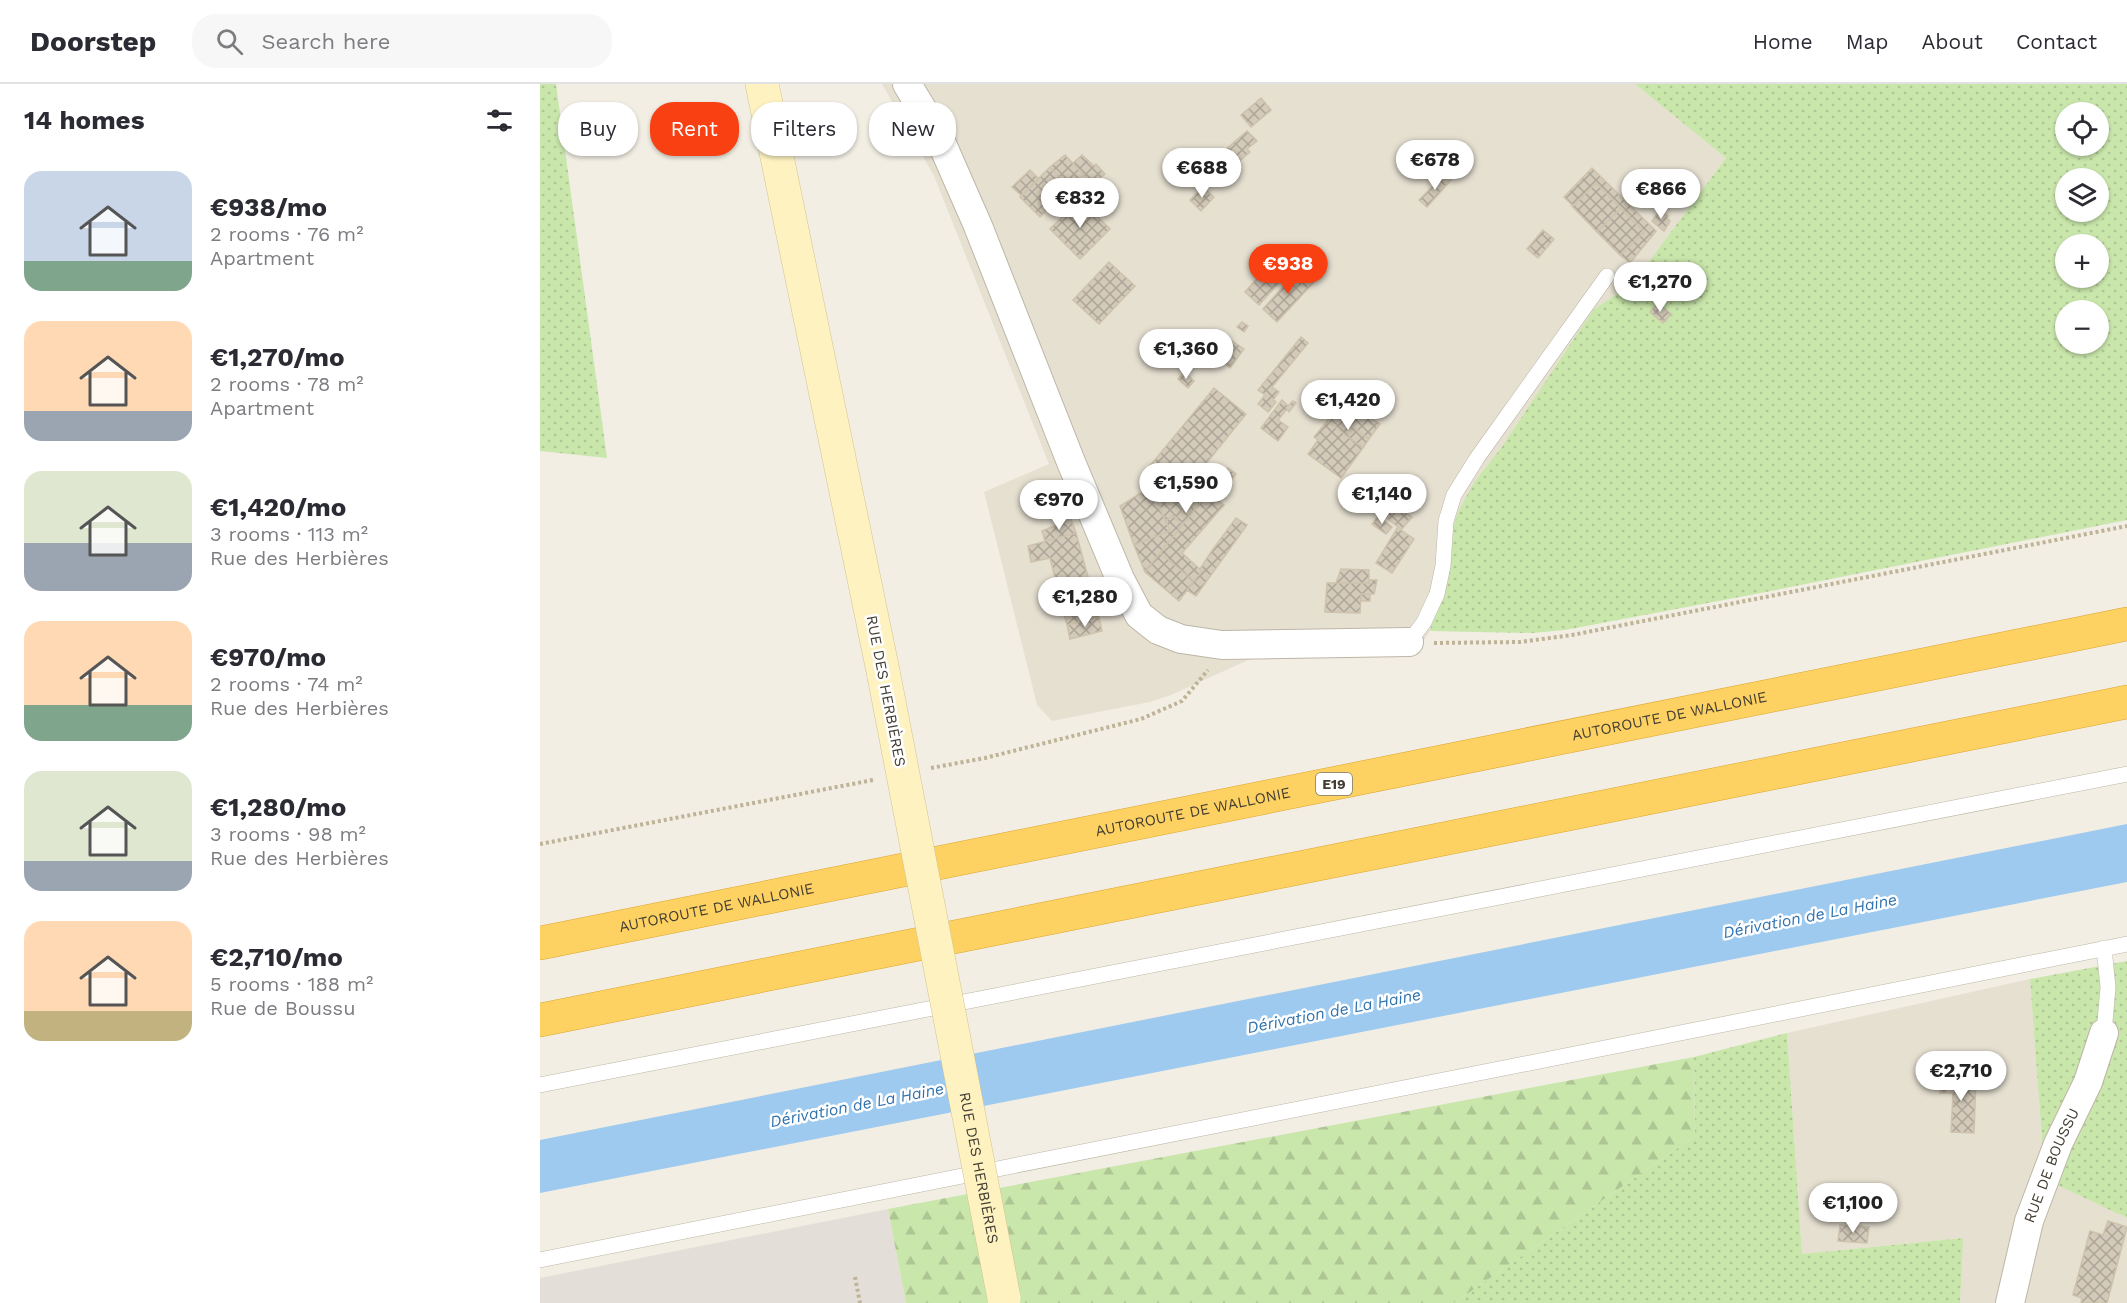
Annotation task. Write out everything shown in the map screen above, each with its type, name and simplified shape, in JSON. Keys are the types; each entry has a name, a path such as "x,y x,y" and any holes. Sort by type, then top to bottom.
{"highway":[{"name":"AUTOROUTE DE WALLONIE","path":"540,943 2127,624"},
{"path":"540,1020 2127,702"}],"street":[{"name":"RUE DES HERBIÈRES","path":"762,84 884,676 1005,1301"},
{"path":"907,84 939,137 978,226 1071,462 1120,579 1139,615 1158,630 1181,639 1222,645 1409,642"},
{"name":"RUE DE BOUSSU","path":"2010,1303 2029,1221 2058,1144 2088,1082 2104,1033"}],"lane":[{"path":"1409,642 1424,622 1437,594 1443,566 1446,521 1454,495 1477,458 1607,276"},
{"path":"540,1085 2127,774"},
{"path":"540,1260 2127,944"},
{"path":"2104,948 2108,987 2104,1033"}],"path":[{"path":"1409,642 1520,642 1572,635 2127,526"},
{"path":"855,1277 860,1303"}],"shaded area":[{"path":"882,84 1635,84 1726,158 1633,283 1593,310 1501,448 1475,481 1432,618 1430,631 1422,643 1255,657 1171,695 1150,702 1052,721 1037,705 984,492 1049,464 934,176 923,156 956,156 956,102 892,102"},
{"path":"2030,979 2045,1178 2127,1218 2127,1303 1960,1303 1962,1238 1802,1254 1787,1033"},
{"path":"888,1209 906,1303 540,1303 540,1278"}],"green space":[{"path":"540,84 556,84 558,102 558,156 566,156 607,458 540,451"},
{"path":"1635,84 2127,84 2127,520 1565,630 1532,633 1430,631 1452,531 1458,512 1475,481 1501,448 1593,310 1633,283 1726,158"},
{"path":"2127,961 2127,1218 2045,1179 2030,979"},
{"path":"1787,1033 1802,1254 1963,1238 1960,1303 1454,1303 1695,1136 1694,1057"},
{"path":"1694,1057 1695,1136 1454,1303 906,1303 888,1209"}],"water":[{"name":"Dérivation de La Haine","path":"2127,824 2127,882 540,1193 540,1140"}],"building":[{"path":"1261,98 1271,110 1251,127 1241,115"},
{"path":"1247,131 1257,141 1247,149 1250,152 1237,163 1225,150"},
{"path":"1065,155 1084,175 1070,187 1050,167"},
{"path":"1082,155 1094,166 1096,164 1105,174 1092,186 1073,163"},
{"path":"1050,167 1070,187 1040,217 1020,197"},
{"path":"1592,168 1656,231 1630,263 1620,255 1644,232 1596,183 1573,206 1564,197"},
{"path":"1030,170 1039,179 1022,196 1012,187"},
{"path":"1445,174 1451,180 1427,207 1419,200"},
{"path":"1596,183 1621,208 1597,232 1572,206"},
{"path":"1203,187 1214,197 1201,211 1190,200"},
{"path":"1077,197 1080,199 1066,212 1064,209"},
{"path":"1080,199 1110,229 1080,259 1050,229"},
{"path":"1621,208 1644,232 1620,255 1597,232"},
{"path":"1660,210 1668,216 1670,221 1664,231 1652,221"},
{"path":"1543,230 1554,239 1538,258 1527,249"},
{"path":"1280,252 1295,265 1259,305 1245,292"},
{"path":"1109,262 1135,286 1099,324 1073,300"},
{"path":"1299,269 1314,282 1277,322 1263,309"},
{"path":"1658,303 1671,314 1663,323 1650,312"},
{"path":"1242,322 1248,326 1244,332 1237,327"},
{"path":"1301,337 1308,343 1272,387 1279,392 1273,400 1276,402 1268,412 1258,404 1265,395 1258,390"},
{"path":"1232,341 1244,349 1230,368 1218,359"},
{"path":"1184,372 1194,381 1188,388 1178,379"},
{"path":"1214,388 1246,414 1180,496 1189,502 1176,519 1173,515 1166,521 1144,473"},
{"path":"1282,400 1288,406 1293,401 1296,403 1289,412 1287,409 1278,420 1288,427 1278,441 1261,428"},
{"path":"1343,400 1380,424 1369,439 1332,413"},
{"path":"1332,413 1369,439 1363,448 1327,421"},
{"path":"1327,421 1363,448 1341,478 1308,454 1318,440 1314,437"},
{"path":"1228,468 1236,474 1216,499 1224,505 1182,553 1202,571 1194,581 1160,553"},
{"path":"1189,484 1205,497 1195,509 1180,496"},
{"path":"1150,487 1170,531 1134,545 1120,506"},
{"path":"1188,503 1195,509 1183,524 1176,519"},
{"path":"1395,504 1412,517 1401,530 1414,539 1392,573 1376,563 1398,527 1384,516"},
{"path":"1173,515 1183,524 1145,572 1134,545 1170,531 1166,521"},
{"path":"1378,516 1392,527 1386,534 1372,524"},
{"path":"1236,518 1247,525 1196,596 1187,590"},
{"path":"1071,519 1076,533 1045,541 1042,531"},
{"path":"1076,533 1099,617 1067,625 1050,558 1031,562 1028,546"},
{"path":"1160,553 1194,581 1179,601 1145,572"},
{"path":"1341,569 1369,570 1369,583 1336,583"},
{"path":"1369,580 1377,580 1374,594 1361,594 1360,613 1325,612 1327,583 1369,583"},
{"path":"1361,594 1370,594 1370,601 1361,601"},
{"path":"1099,617 1102,631 1070,639 1067,625"},
{"path":"1941,1076 1976,1077 1974,1133 1951,1132 1953,1093 1940,1093"},
{"path":"2108,1221 2127,1227 2107,1303 2081,1303 2082,1298 2073,1295 2090,1231 2103,1235"},
{"path":"1840,1225 1869,1227 1867,1243 1838,1241"}]}
